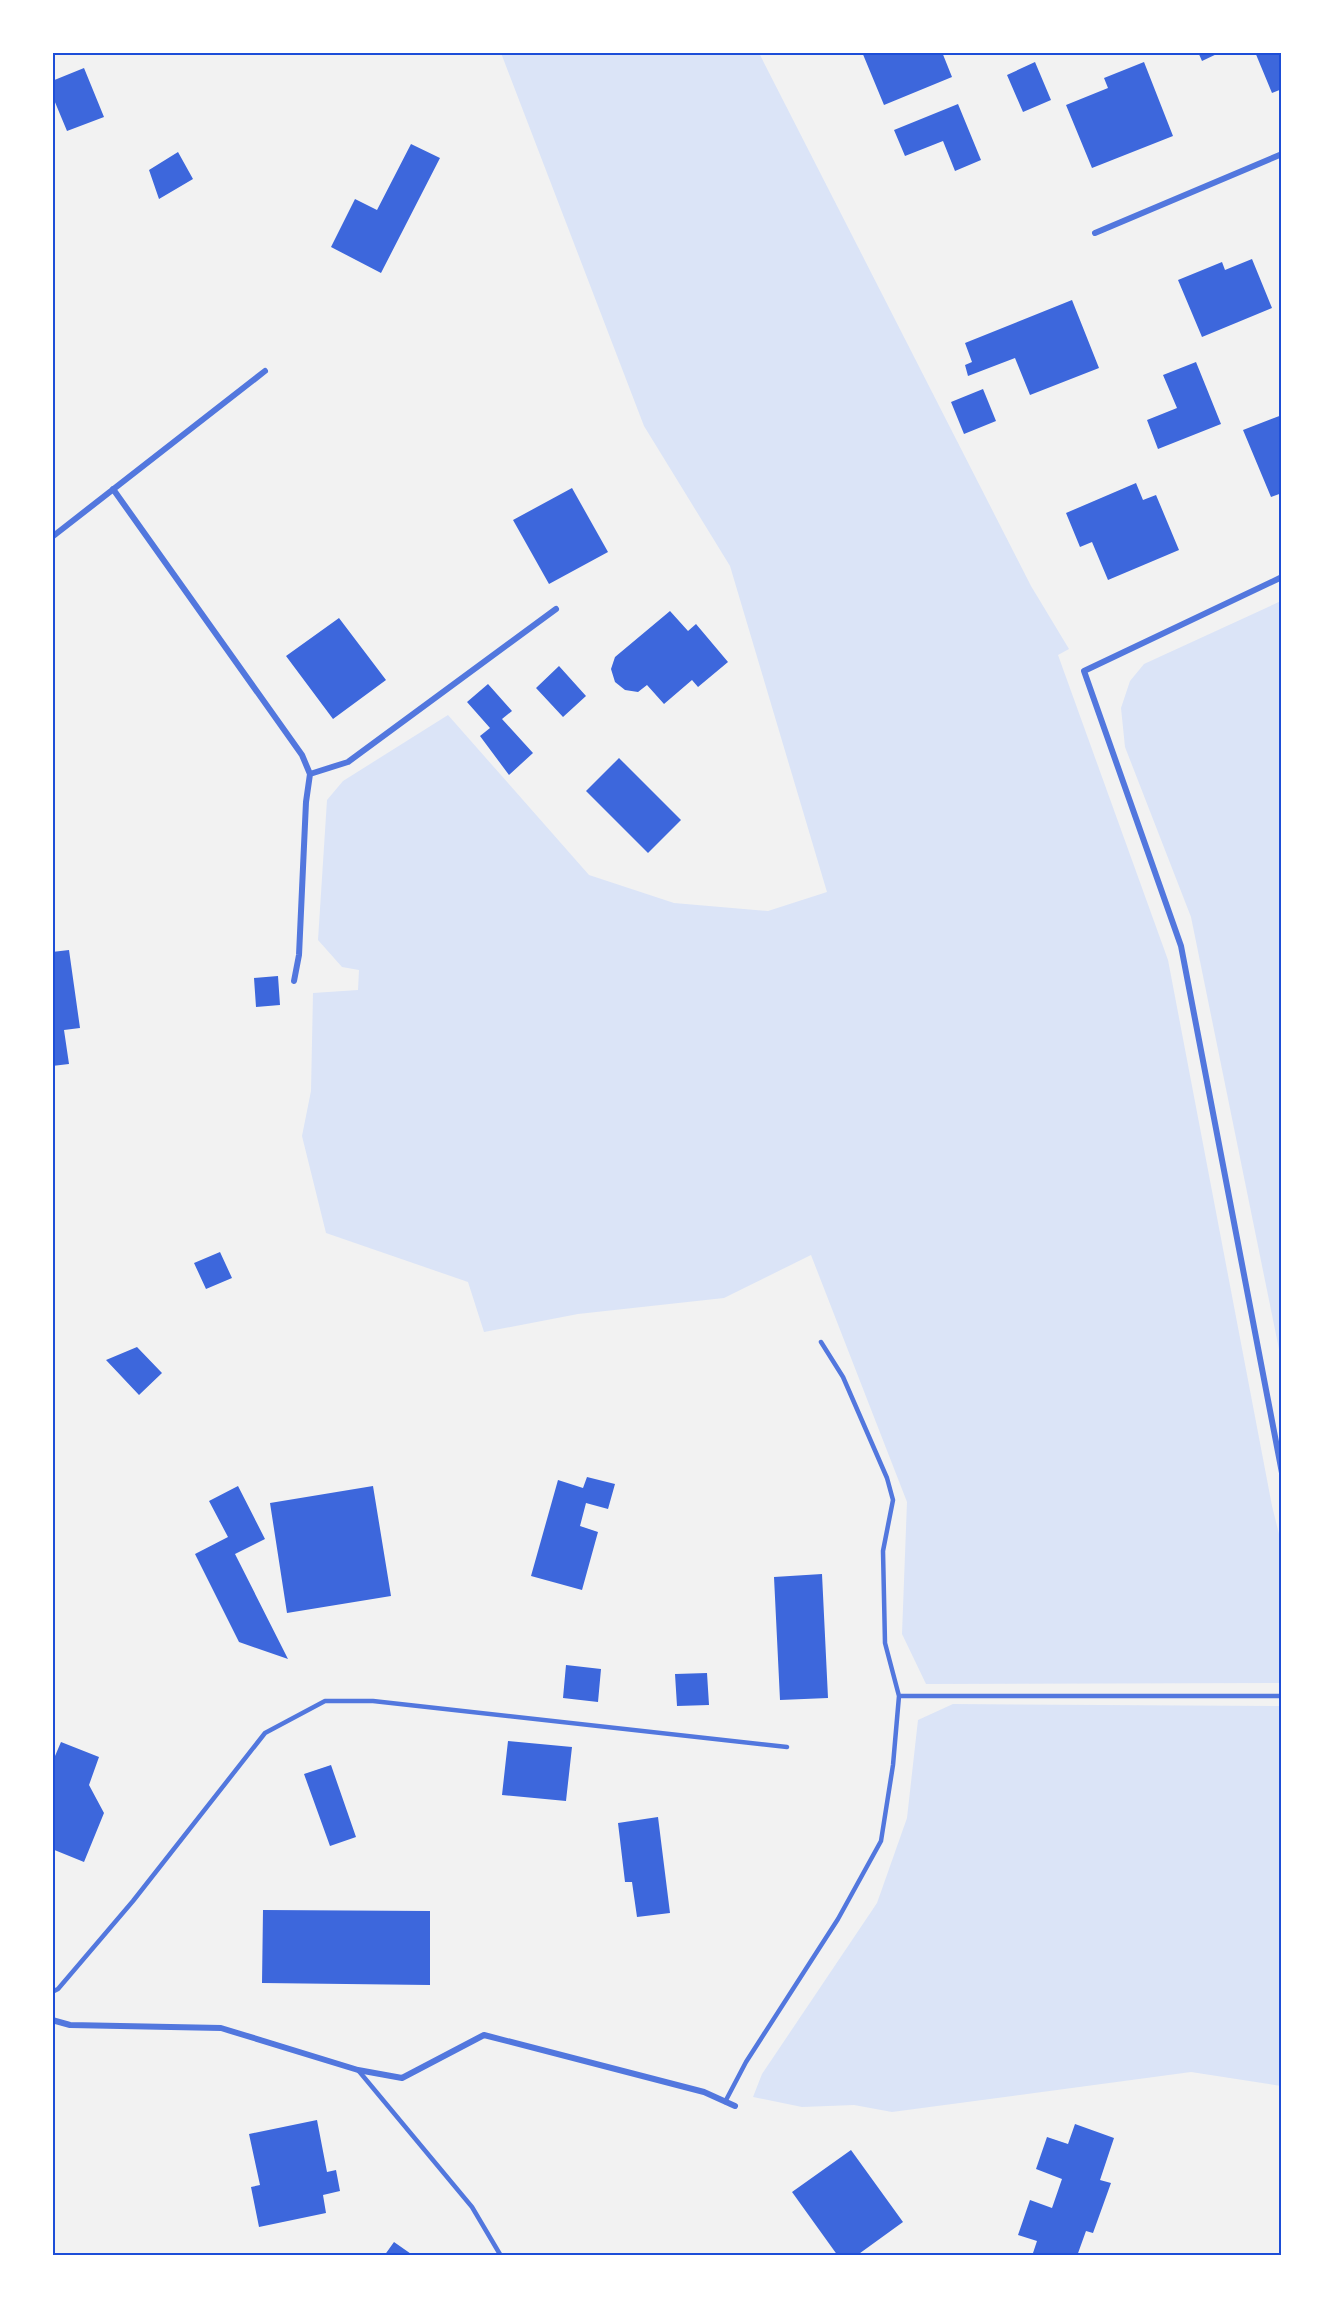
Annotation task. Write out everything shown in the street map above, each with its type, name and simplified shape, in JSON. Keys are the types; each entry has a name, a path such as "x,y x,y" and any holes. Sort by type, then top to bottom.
{"street":[{"path":"1095,233 1281,154"},
{"path":"52,537 265,371"},
{"path":"113,489 302,755 310,774 306,802 299,955 294,981"},
{"path":"1281,577 1084,671 1181,946 1281,1473"},
{"path":"310,774 348,762 556,609"},
{"path":"52,2020 70,2025 221,2028 358,2070 402,2078 484,2035 704,2092 735,2106"}],"lane":[{"path":"725,2102 746,2062 838,1918 880,1841 893,1765 899,1696 885,1644 883,1551 893,1500 887,1478 843,1377 821,1342"},
{"path":"899,1696 1281,1696"},
{"path":"52,1992 58,1989 133,1901 265,1733 325,1701 373,1701 787,1747"},
{"path":"358,2070 472,2207 501,2256"}],"shaded area":[{"path":"501,53 759,53 1031,586 1069,649 1058,655 1168,960 1272,1506 1281,1542 1281,1683 926,1684 902,1634 907,1502 811,1255 724,1298 578,1314 484,1332 468,1282 326,1233 302,1136 311,1091 313,993 358,990 359,970 342,967 318,940 327,800 343,781 448,715 589,875 674,903 768,911 827,892 730,566 644,426"},
{"path":"1281,601 1281,1359 1191,917 1125,747 1121,708 1130,681 1144,664"},
{"path":"953,1704 1281,1706 1281,2086 1191,2072 892,2112 854,2105 802,2107 753,2097 762,2074 877,1903 907,1818 918,1720"}],"building":[{"path":"862,52 942,52 952,77 884,105"},
{"path":"1198,52 1221,52 1202,61"},
{"path":"1255,52 1282,52 1282,89 1272,93"},
{"path":"1035,62 1051,100 1023,112 1007,75"},
{"path":"1144,62 1173,136 1092,168 1066,105 1108,88 1104,78"},
{"path":"84,68 104,117 67,131 52,95 52,81"},
{"path":"958,104 981,160 955,171 943,141 905,156 894,130"},
{"path":"411,144 440,158 381,273 331,247 355,199 377,210"},
{"path":"178,152 193,179 159,199 149,170"},
{"path":"1252,259 1272,308 1202,337 1178,280 1222,262 1225,270"},
{"path":"1072,300 1099,368 1030,395 1015,358 968,376 965,365 972,362 965,343"},
{"path":"1196,362 1221,424 1158,449 1147,420 1177,408 1163,375"},
{"path":"983,389 996,421 964,434 951,402"},
{"path":"1282,415 1282,493 1271,497 1243,430"},
{"path":"1136,483 1143,500 1156,495 1179,550 1108,580 1092,542 1080,547 1066,513"},
{"path":"572,488 608,552 549,584 513,520"},
{"path":"670,611 688,631 696,624 728,662 698,687 692,680 664,704 647,685 638,692 625,690 615,682 611,669 615,657"},
{"path":"339,618 386,680 333,719 286,656"},
{"path":"559,666 586,696 563,717 536,688"},
{"path":"488,684 512,711 502,719 533,753 509,775 480,736 490,728 467,702"},
{"path":"619,758 681,820 648,853 586,791"},
{"path":"69,950 80,1028 64,1030 69,1064 52,1066 52,952"},
{"path":"278,976 280,1005 256,1007 254,978"},
{"path":"220,1252 232,1278 206,1289 194,1263"},
{"path":"137,1347 162,1373 139,1395 106,1360"},
{"path":"587,1477 615,1484 608,1509 586,1503 580,1526 598,1532 582,1590 531,1576 558,1480 583,1488"},
{"path":"238,1486 265,1539 235,1554 288,1659 239,1642 195,1554 228,1537 209,1501"},
{"path":"373,1486 391,1596 287,1613 270,1503"},
{"path":"822,1574 828,1698 780,1700 774,1577"},
{"path":"566,1665 601,1669 598,1702 563,1698"},
{"path":"707,1673 709,1705 677,1706 675,1674"},
{"path":"508,1741 572,1747 566,1801 502,1795"},
{"path":"61,1742 99,1757 89,1785 104,1813 84,1862 52,1849 52,1763"},
{"path":"331,1765 356,1837 330,1846 304,1774"},
{"path":"658,1817 670,1913 637,1917 632,1882 625,1882 618,1823"},
{"path":"263,1910 430,1911 430,1985 262,1983"},
{"path":"317,2120 327,2172 336,2170 340,2191 323,2195 326,2213 259,2227 251,2187 260,2185 249,2134"},
{"path":"1075,2124 1114,2138 1100,2180 1111,2183 1093,2233 1086,2231 1077,2256 1032,2256 1037,2241 1018,2235 1030,2200 1052,2208 1062,2179 1036,2169 1047,2137 1068,2144"},
{"path":"851,2150 903,2222 856,2256 838,2256 792,2192"},
{"path":"394,2242 414,2256 384,2256"}]}
